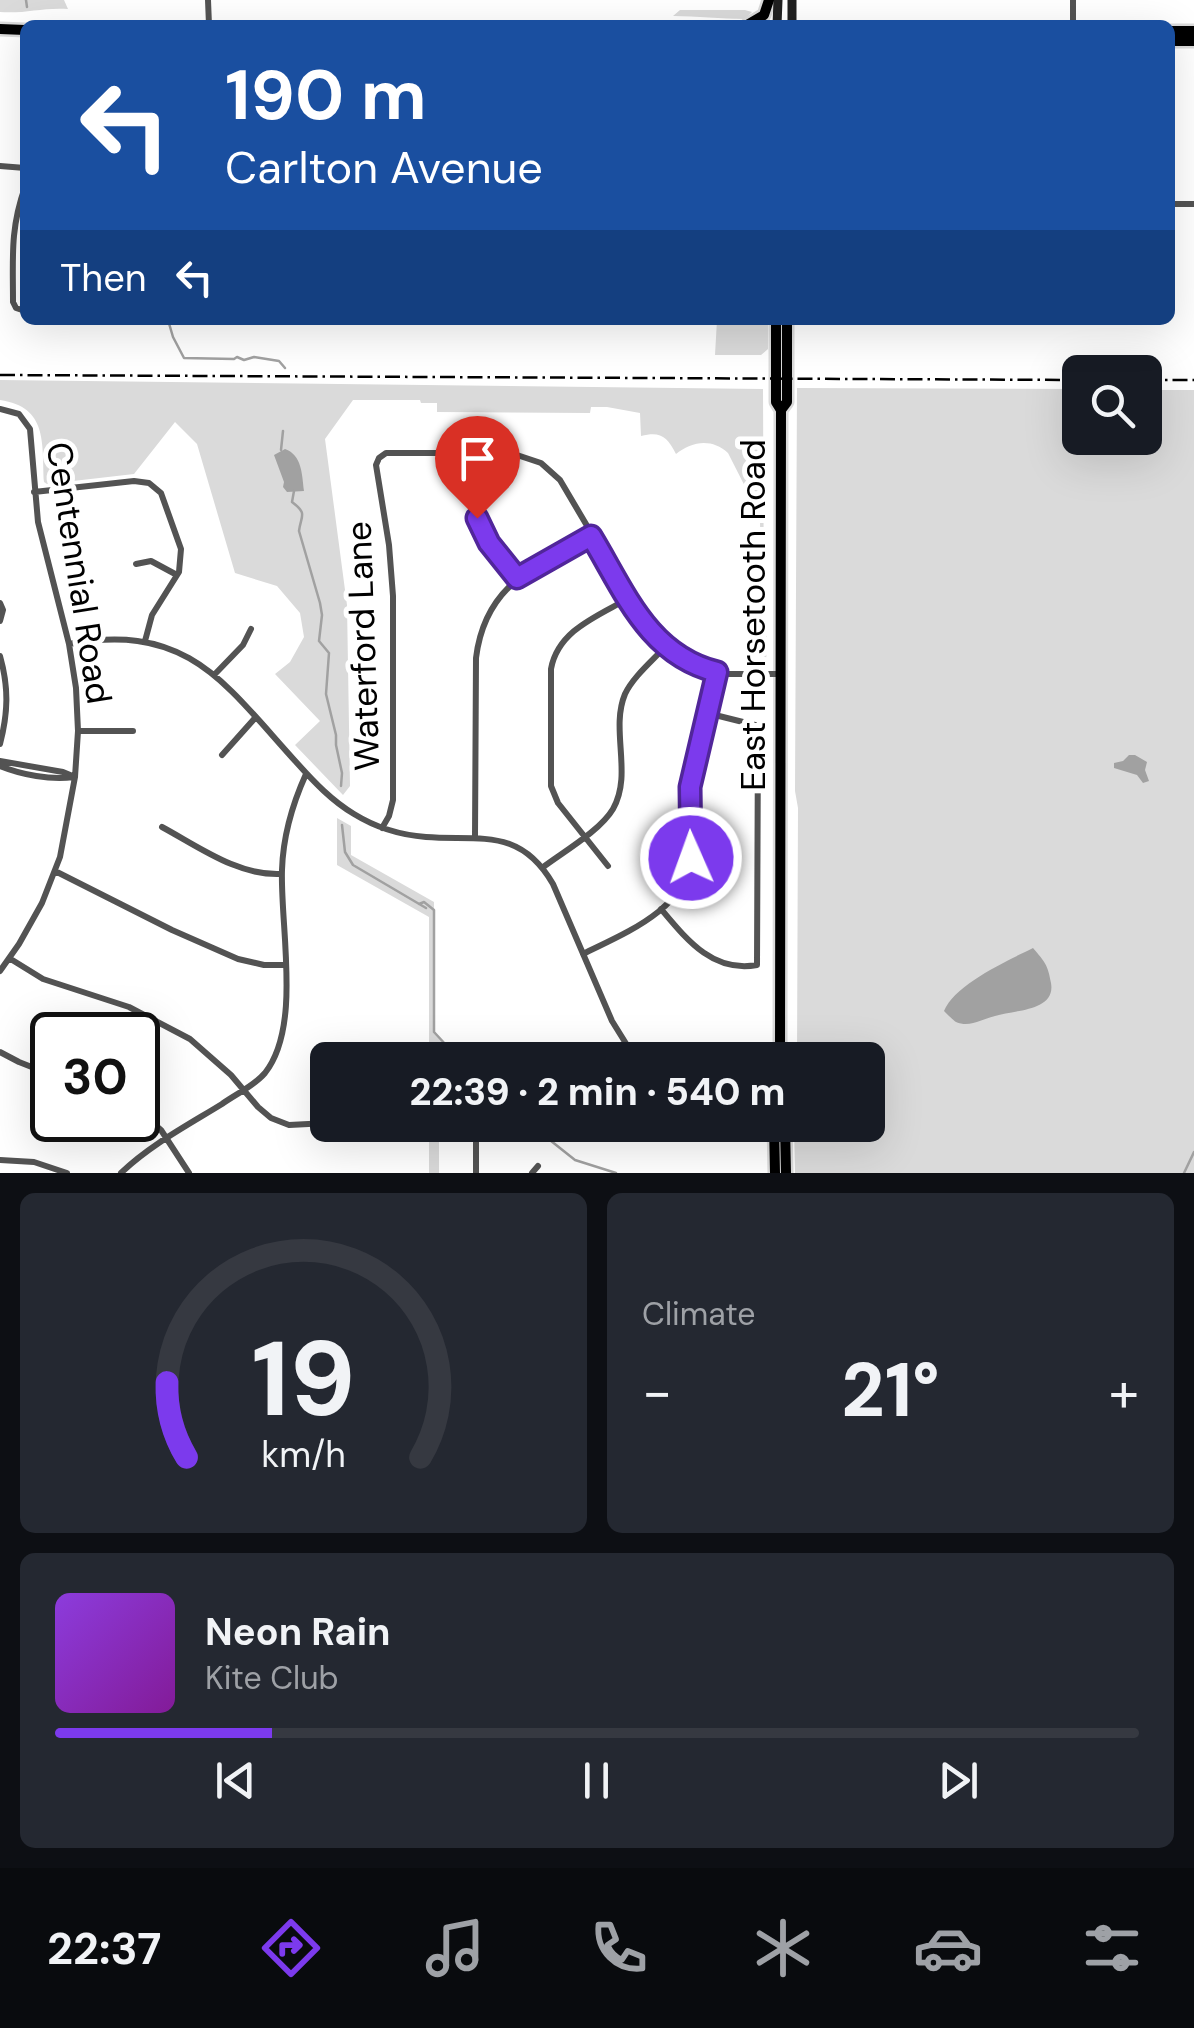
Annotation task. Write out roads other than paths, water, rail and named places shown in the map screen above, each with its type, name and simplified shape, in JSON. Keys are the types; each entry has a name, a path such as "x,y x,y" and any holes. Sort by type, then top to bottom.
{"main road":[{"name":"East Horsetooth Road","path":"776,325 776,402 781,410 780,1042"},
{"name":"East Horsetooth Road","path":"781,410 787,402 787,325"},
{"path":"774,1142 775,1173"},
{"path":"785,1142 786,1173"}],"street":[{"path":"20,201 13,234 13,302 20,309"},
{"name":"Centennial Road","path":"0,410 14,412 30,429 42,546 70,644 78,731 66,838 42,903 0,971"},
{"name":"Waterford Lane","path":"382,828 392,800 393,596 377,462 386,453 474,453"},
{"path":"517,578 479,525 473,498 474,453 511,453 541,463 560,480 645,624 665,647 686,662 717,672 781,674"},
{"path":"34,492 134,481 156,487 166,502 181,549 181,563 152,615 145,641"},
{"path":"475,837 481,631 494,604 517,578 591,536"},
{"path":"136,564 151,561 177,575"},
{"path":"608,866 558,803 551,786 552,662 560,644 572,632 629,598"},
{"path":"0,603 0,621"},
{"path":"214,674 243,645 252,629"},
{"path":"70,644 110,638 145,641 179,653 214,674 306,774 350,812 382,828 428,838 475,837 508,843 526,853 553,884 612,1021 625,1042"},
{"path":"542,868 604,820 618,797 621,710 626,694 665,647"},
{"path":"0,656 8,703 0,744"},
{"path":"583,954 631,930 661,909 675,896 690,866 690,787 717,672"},
{"path":"661,909 704,955 726,964 757,965 758,728 707,714"},
{"path":"222,755 255,718"},
{"path":"78,731 133,731"},
{"path":"0,763 75,777"},
{"path":"121,1173 139,1157 258,1080 281,1042 286,1008 282,874 289,819 306,774"},
{"path":"162,827 236,867 282,874"},
{"path":"55,871 238,959 285,965"},
{"path":"9,958 58,986 146,1014 215,1060 262,1112 278,1122 310,1125"},
{"path":"0,1052 30,1066"},
{"path":"160,1129 190,1173"},
{"path":"476,1142 476,1173"},
{"path":"0,1160 34,1162 67,1173"},
{"path":"532,1173 538,1166"}],"waterway":[{"path":"26,0 27,7"},
{"path":"169,325 184,358 254,357 279,361 285,368"},
{"path":"281,450 283,431"},
{"path":"294,491 292,502 302,512 299,531 320,603 319,641 329,653 326,694 336,735 341,786"},
{"path":"342,825 345,852 353,865 426,908"},
{"path":"419,904 424,902 434,910 434,1032 443,1042"},
{"path":"552,1142 575,1160 616,1173"},
{"path":"1184,1173 1194,1152"}],"railway":[{"path":"0,375 1062,380"},
{"path":"1162,380 1194,380"}]}
